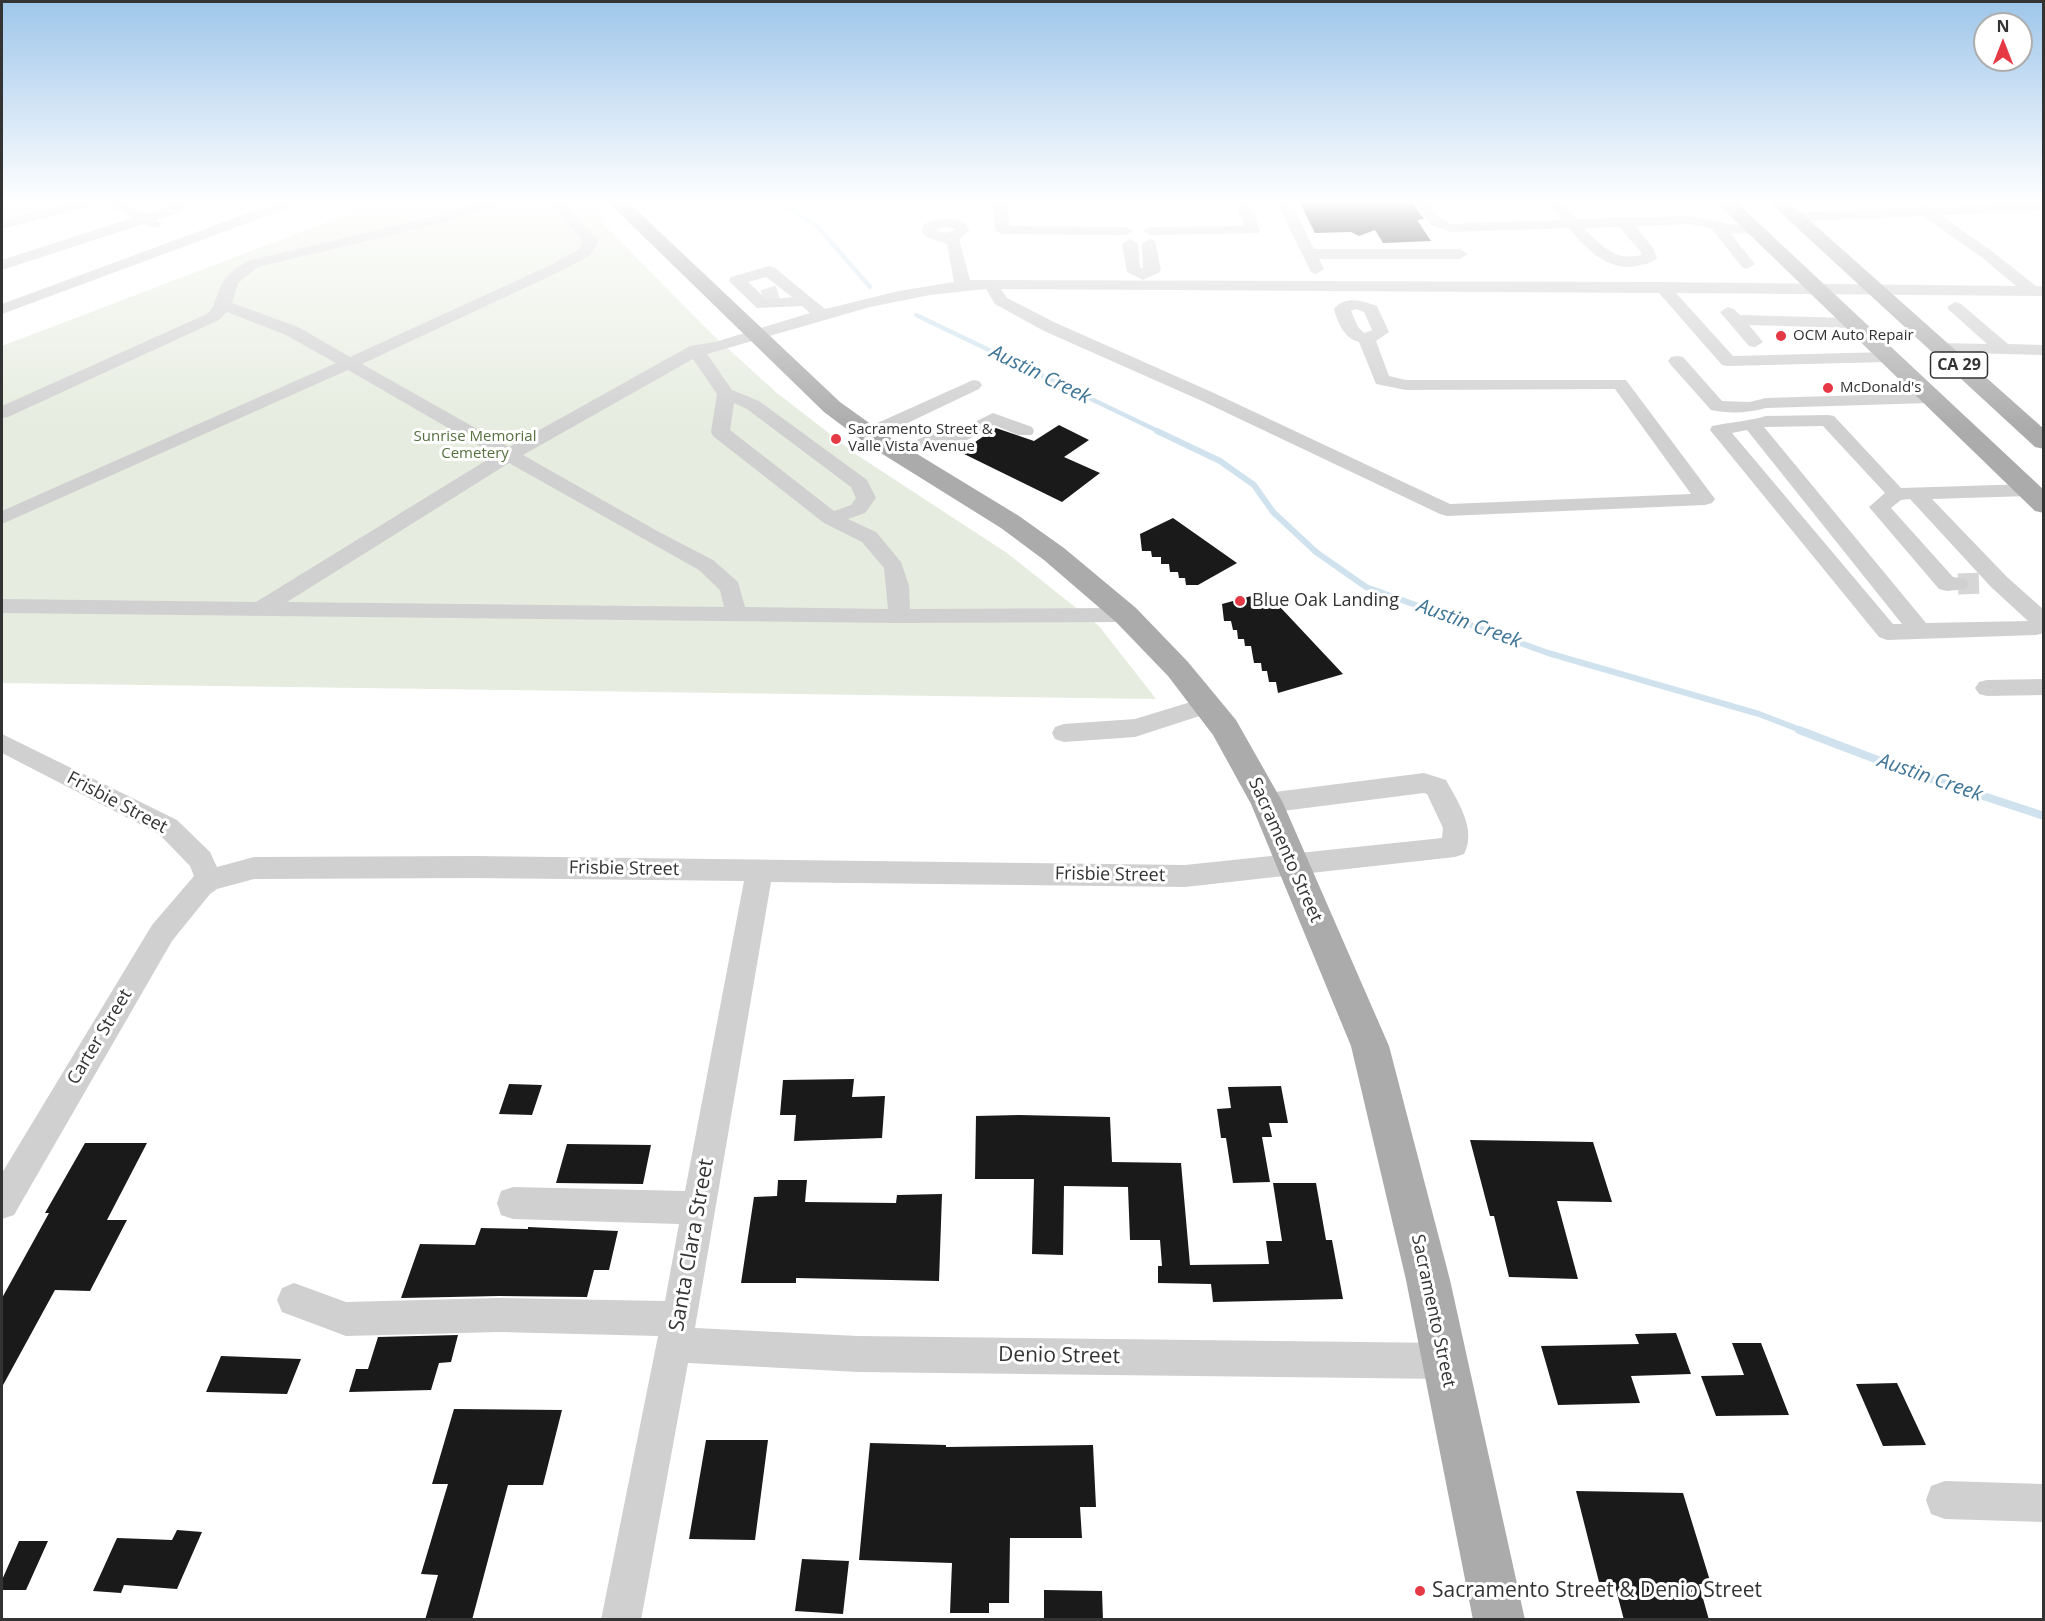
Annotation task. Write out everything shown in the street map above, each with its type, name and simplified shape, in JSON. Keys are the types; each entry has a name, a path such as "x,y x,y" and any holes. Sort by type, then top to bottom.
{"main road":[{"name":"Sacramento Street","path":"695,277 832,406 869,434 1010,522 1054,554 1126,615 1178,669 1225,728 1268,803 1370,1046 1428,1280 1499,1620"},
{"name":"CA 29","path":"1803,277 2036,497"},
{"name":"CA 29","path":"1860,277 2042,438"}],"street":[{"path":"2,309 90,277"},
{"path":"2,413 213,317 224,306 225,288 235,277"},
{"path":"2,518 348,364 537,277"},
{"path":"961,277 963,286"},
{"path":"1140,277 1144,280"},
{"path":"1144,280 1147,277"},
{"path":"1320,277 1324,286"},
{"path":"1474,277 1480,286"},
{"path":"2018,277 2037,290"},
{"path":"260,609 509,455 696,350 717,347 878,301 963,286 1144,280 1324,286 2037,290"},
{"path":"991,285 1001,301 1050,327 1208,397 1447,510 1705,499 1620,384 1406,385 1382,380 1366,337 1356,336 1349,331 1342,309 1355,304 1348,286"},
{"path":"1662,287 1728,361"},
{"path":"1706,287 1755,342"},
{"path":"766,288 763,305 806,301"},
{"path":"729,309 766,288"},
{"path":"713,294 766,288 806,301 824,316"},
{"path":"1753,288 1798,322"},
{"path":"224,306 246,312 292,331 706,565 730,587 736,615"},
{"path":"1955,307 2003,349"},
{"path":"1735,320 1852,323"},
{"path":"1940,348 2043,350"},
{"path":"696,350 726,394 753,405 860,484 866,498 858,509 831,519"},
{"path":"1887,357 1677,361 1717,406 1749,407 1766,403 1930,398"},
{"path":"869,434 973,385"},
{"path":"726,394 720,432 831,519 869,537 894,567 898,586 899,616"},
{"path":"900,454 940,437 960,436 993,418 1025,431"},
{"path":"1766,422 1828,420 1905,493 1992,583 2042,619 2036,628 1887,632 1719,429 1752,424 1920,631"},
{"path":"1958,584 1947,584 1879,507 1905,493 2036,497"},
{"path":"2,606 736,615 1126,615"},
{"path":"1987,688 2043,687"},
{"path":"1064,733 1135,728 1207,705"},
{"name":"Frisbie Street","path":"2,743 168,827 201,860 209,880 254,868 475,867 1185,876 1294,867 1335,859 1455,847 1456,828 1437,787 1424,783 1268,803"},
{"name":"Santa Clara Street","path":"621,1620 676,1332 759,871"},
{"name":"Carter Street","path":"2,1203 162,933 201,886 209,880"},
{"path":"513,1203 698,1208"},
{"name":"Denio Street","path":"294,1300 346,1319 499,1315 676,1332 858,1354 1445,1361"},
{"path":"1945,1500 2043,1503"}],"green space":[{"name":"Sunrise Memorial Cemetery","path":"184,277 655,277 714,336 777,393 857,455 1007,553 1099,626 1156,699 2,683 2,346"}],"building":[{"path":"1059,425 1089,440 1064,457 1100,473 1062,502 960,452 996,428 1034,441"},
{"path":"1173,518 1237,563 1198,585 1186,585 1185,578 1179,578 1178,572 1170,572 1169,564 1161,564 1161,557 1152,557 1151,551 1142,551 1140,534"},
{"path":"1266,592 1343,674 1278,693 1276,682 1269,682 1267,671 1262,671 1261,663 1254,663 1251,646 1245,646 1244,639 1238,639 1237,630 1233,630 1231,621 1224,621 1222,604"},
{"path":"854,1079 852,1097 885,1096 882,1138 794,1141 796,1115 780,1115 783,1080"},
{"path":"509,1084 542,1085 532,1115 499,1114"},
{"path":"1281,1086 1288,1123 1269,1123 1272,1137 1262,1137 1270,1182 1233,1183 1226,1138 1221,1138 1217,1109 1231,1108 1228,1087"},
{"path":"976,1116 1110,1117 1112,1162 1181,1163 1190,1265 1269,1264 1266,1241 1282,1241 1273,1183 1316,1183 1326,1240 1332,1240 1343,1299 1213,1302 1211,1284 1158,1283 1158,1266 1162,1266 1160,1240 1130,1240 1128,1187 1064,1186 1063,1255 1032,1254 1034,1179 975,1179"},
{"path":"1470,1140 1593,1142 1612,1202 1557,1201 1578,1279 1509,1277 1494,1216 1490,1216"},
{"path":"85,1143 147,1143 107,1220 127,1220 90,1291 55,1290 2,1387 2,1298 49,1213 45,1213"},
{"path":"567,1144 651,1145 643,1184 556,1183"},
{"path":"778,1180 807,1180 805,1202 896,1203 897,1195 942,1194 939,1281 796,1278 796,1283 741,1283 754,1197 777,1196"},
{"path":"528,1227 618,1231 609,1270 594,1270 587,1297 401,1298 420,1244 475,1245 481,1228 528,1229"},
{"path":"1676,1333 1691,1374 1631,1376 1640,1403 1558,1405 1541,1346 1639,1344 1635,1334"},
{"path":"458,1335 451,1362 439,1363 431,1390 349,1392 356,1369 368,1369 378,1337"},
{"path":"1732,1343 1761,1343 1789,1415 1716,1416 1701,1376 1744,1375"},
{"path":"221,1356 301,1359 287,1394 206,1392"},
{"path":"1897,1383 1926,1445 1883,1446 1856,1384"},
{"path":"454,1409 562,1410 543,1485 508,1485 472,1620 425,1620 438,1575 421,1574 448,1484 432,1484"},
{"path":"706,1440 768,1440 755,1540 689,1539"},
{"path":"870,1443 946,1445 946,1447 1093,1445 1096,1507 1080,1507 1082,1538 1010,1538 1009,1603 989,1603 989,1613 950,1613 952,1563 859,1560"},
{"path":"1576,1491 1683,1493 1711,1584 1699,1584 1709,1620 1624,1620 1614,1582 1599,1582"},
{"path":"177,1530 202,1532 177,1589 124,1585 121,1593 93,1591 117,1538 172,1540"},
{"path":"19,1541 48,1541 26,1590 2,1590 2,1580"},
{"path":"802,1559 849,1561 843,1614 795,1611"},
{"path":"1044,1590 1102,1591 1103,1620 1044,1620"}],"waterway":[{"name":"Austin Creek","path":"861,277 870,287"},
{"name":"Austin Creek","path":"916,315 1160,432"},
{"name":"Austin Creek","path":"1157,431 1220,461 1254,485 1273,512 1316,552 1366,587 1548,653 1759,714 1803,731"},
{"name":"Austin Creek","path":"1799,730 1904,770 2044,816"}],"tunnel":[{"path":"763,298 778,293"},
{"path":"1958,584 1986,583"}],"place":[{"name":"OCM Auto Repair","path":"1781,336"},
{"name":"McDonald's","path":"1828,388"},
{"name":"Sacramento Street & Valle Vista Avenue","path":"836,439"},
{"name":"Blue Oak Landing","path":"1240,601"},
{"name":"Sacramento Street & Denio Street","path":"1420,1591"}]}
